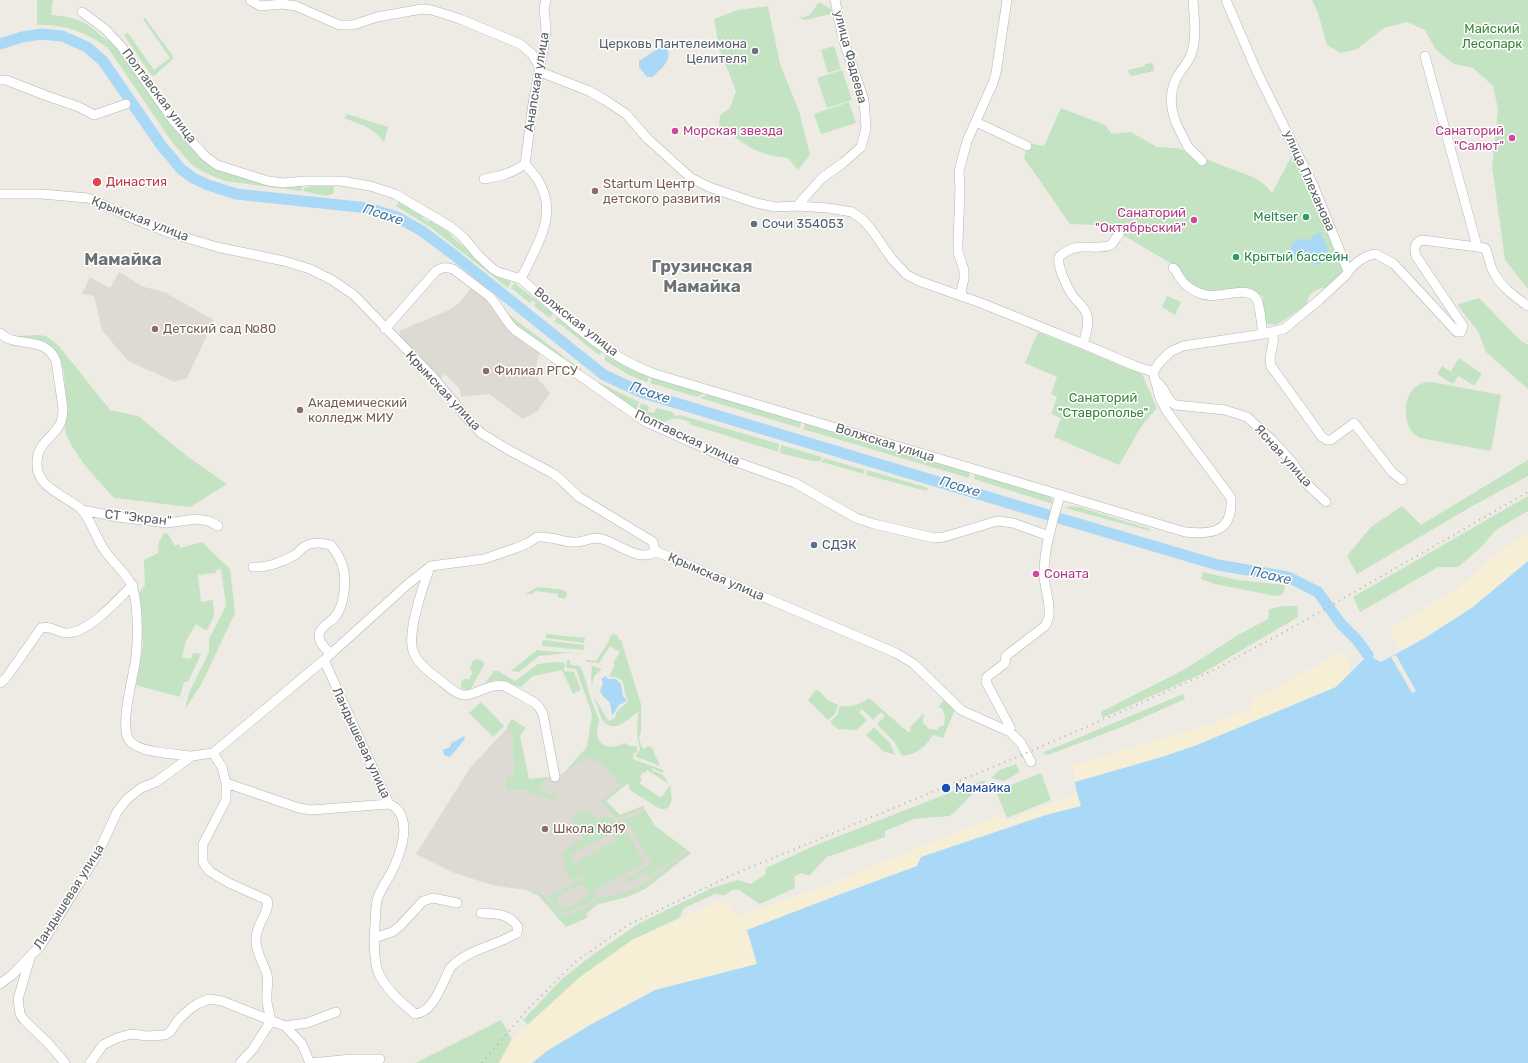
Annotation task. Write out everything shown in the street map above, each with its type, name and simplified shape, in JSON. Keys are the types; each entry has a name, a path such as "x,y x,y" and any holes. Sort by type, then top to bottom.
{"street":[{"path":"250,0 260,6 282,4 296,6 339,25 353,25 377,17 410,10 432,10 460,19 520,44 532,54 543,73 589,91 626,114 648,139 691,178 709,187 756,203 775,207 797,206 828,208 852,212 871,229 892,259 907,275 1153,372 1159,363 1170,352 1183,346 1263,334 1284,329 1346,275 1348,271 1365,256 1376,254 1394,264 1457,332 1461,332 1463,326 1416,256 1415,247 1417,243 1422,240 1477,246 1486,249 1492,270 1496,277 1508,291 1528,306"},
{"name":"Анапская улица","path":"525,164 533,103 544,46 546,30 544,8 546,0"},
{"name":"улица Фадеева","path":"797,206 822,178 843,163 861,147 866,128 864,100 843,39 835,0"},
{"path":"963,296 961,291 964,279 964,270 958,252 960,188 959,171 966,141 976,122 996,74 1007,0"},
{"path":"1193,0 1195,28 1194,46 1192,54 1176,80 1172,90 1171,101 1175,123 1189,148 1202,161"},
{"name":"улица Плеханова","path":"1226,0 1257,72 1313,185 1348,271"},
{"name":"Полтавская улица","path":"82,12 105,29 121,46 173,120 205,156 217,165 268,181 284,183 304,181 341,181 370,186 395,194 451,226 493,269 521,279"},
{"path":"1425,56 1477,246"},
{"path":"0,80 6,80 79,107 94,115 126,104"},
{"path":"976,122 1028,146"},
{"path":"484,179 502,176 513,172 525,164"},
{"name":"Волжская улица","path":"525,164 538,180 544,193 547,214 545,228 521,279 577,327 617,356 650,372 1185,532 1205,534 1214,532 1220,529 1226,522 1230,513 1231,498 1166,410 1160,398 1153,372"},
{"name":"Крымская улица","path":"0,194 41,194 88,198 170,233 217,247 284,261 310,269 332,280 348,290 434,378 466,418 481,433 552,473 583,500 653,542 655,550 896,653 914,664 961,710 1010,732 1021,743 1031,762"},
{"path":"1084,344 1088,327 1087,314 1084,308 1072,295 1058,265 1059,257 1062,253 1078,246 1100,247 1111,245 1119,234"},
{"name":"Полтавская улица","path":"385,329 436,271 440,268 447,267 453,269 489,296 509,325 515,330 646,422 731,460 795,483 856,518 874,524 934,538 944,537 997,521 1051,528"},
{"path":"1173,268 1176,270 1182,281 1200,294 1216,296 1235,292 1252,295 1256,298 1258,304 1263,334"},
{"path":"1272,332 1274,338 1269,357 1271,366 1322,437 1327,440 1331,440 1354,423 1392,472 1402,480"},
{"path":"0,333 7,339 39,344 54,354 63,414 60,424 43,443 38,453 36,463 38,474 44,484 82,510 105,551 133,585 98,618 85,628 75,632 66,633 52,628 41,628 6,678 0,683"},
{"name":"Ясная улица","path":"1155,381 1164,388 1172,404 1225,410 1247,417 1272,440 1292,462 1307,484 1326,502"},
{"path":"1051,528 1060,495"},
{"name":"СТ \"Экран\"","path":"82,510 118,517 167,523 196,519 218,526"},
{"name":"Крымская улица","path":"1010,732 1010,727 986,682 987,677 1005,663 1006,656 1045,626 1048,620 1049,614 1044,575 1051,528"},
{"path":"240,1063 253,1049 272,1021 267,1002 267,974 258,953 256,938 260,921 268,908 268,904 267,900 229,884 209,871 203,862 203,844 226,800 226,783 222,767 213,753 331,654 430,566 484,559 542,537 576,542 596,538 629,551 647,555 651,554 655,550"},
{"path":"253,567 260,568 280,562 296,555 304,546 319,542 331,545 342,563 345,584 340,606 335,617 322,628 319,635 322,643 331,654"},
{"path":"430,566 415,617 412,643 413,651 417,659 430,673 458,693 464,695 499,685 504,686 535,703 543,714 555,777"},
{"name":"Ландышевая улица","path":"133,585 136,602 136,655 125,728 128,740 140,748 163,753 192,756 213,753"},
{"name":"Ландышевая улица","path":"226,783 299,808 311,810 389,804 324,660"},
{"name":"Ландышевая улица","path":"0,984 30,958 41,945 98,854 117,812 127,799 141,788 156,782 192,756"},
{"path":"389,804 397,809 403,820 404,835 400,856 378,896 374,938 379,975 388,988 415,1014 422,1013 430,1006 450,968 476,951 507,939 517,933 518,927 513,920 506,916 481,913"},
{"path":"374,938 392,932 396,929 423,901 433,898 456,903"},
{"name":"Ландышевая улица","path":"30,958 18,999 20,1014 65,1063"},
{"path":"90,1063 103,1046 117,1038 131,1034 147,1036 166,1035 190,1008 209,999 222,1000 285,1026 302,1044 311,1063 319,1061 352,1059 380,1059"},
{"path":"285,1026 307,1023 336,1012"}],"shaded area":[{"path":"119,272 144,287 164,292 214,320 187,378 175,382 128,361 102,330 94,296 82,294 90,277 110,288"},
{"path":"472,287 490,300 540,352 536,372 539,380 550,393 538,411 523,419 489,394 461,397 460,389 445,374 440,379 404,344 399,331 449,310 459,303"},
{"name":"Школа №19","path":"508,727 512,735 514,777 529,779 558,776 564,773 587,747 628,783 606,801 620,815 643,806 655,826 691,853 645,889 627,897 598,904 586,914 588,917 566,927 538,895 527,890 496,886 452,872 416,854 470,768"}],"green space":[{"path":"37,0 53,0 51,15 75,19 88,25 109,41 117,44 208,162 285,186 294,188 295,185 302,185 301,191 225,181 201,171 190,163 172,142 108,48 92,38 65,27 37,25"},
{"name":"Майский Лесопарк","path":"1312,0 1528,0 1528,289 1505,260 1492,166 1498,109 1493,86 1473,68 1454,64 1436,50 1425,30 1407,22 1384,28 1357,49 1341,53 1327,45 1318,13"},
{"path":"818,3 821,3 835,13 805,20 797,16 807,16 812,12"},
{"path":"768,6 780,64 799,111 810,155 798,170 788,158 767,154 750,148 719,125 720,115 730,108 736,91 719,48 714,19 738,10"},
{"path":"145,18 173,56 173,59 154,76 151,75 124,35 128,33 154,70 170,58 143,19"},
{"path":"834,46 841,69 828,73 821,50"},
{"path":"1153,63 1154,71 1132,76 1129,74 1128,70"},
{"path":"842,70 852,100 827,108 817,78"},
{"path":"849,102 856,123 821,134 814,114"},
{"name":"Санаторий \"Октябрьский\"","path":"1061,108 1105,125 1112,134 1131,132 1157,147 1177,148 1250,176 1257,179 1272,193 1294,152 1344,273 1326,288 1321,288 1313,292 1309,296 1306,305 1277,325 1262,323 1263,296 1245,291 1206,292 1194,288 1172,264 1123,235 1115,233 1116,229 1096,225 1070,224 1024,158 1028,143 1044,146"},
{"path":"347,114 388,127 384,142 371,130 344,118"},
{"path":"312,186 334,186 333,194 321,195 303,191 304,188"},
{"path":"399,201 423,216 422,218 429,222 430,220 446,230 494,275 511,282 508,288 430,227 396,206"},
{"path":"514,283 553,313 550,318 534,306 536,303 532,300 530,303 511,288"},
{"path":"1167,296 1181,302 1175,315 1162,307"},
{"path":"1479,298 1520,340 1528,345 1528,389 1486,352 1478,331 1457,305"},
{"path":"500,308 582,370 581,371 564,357 562,358 535,340 526,337"},
{"path":"558,317 618,362 649,377 647,382 629,375 606,361 604,359 606,355 602,352 599,355 560,324 554,321"},
{"name":"Санаторий \"Ставрополье\"","path":"1038,332 1142,374 1157,408 1141,427 1119,465 1054,437 1061,418 1051,414 1057,397 1051,394 1057,377 1025,363"},
{"path":"16,336 46,336 59,346 110,410 138,416 188,457 227,484 190,507 114,498 78,456 68,438 64,424 66,411 63,369 58,354 50,347 15,338"},
{"path":"1459,358 1482,374 1474,386 1451,371"},
{"path":"1442,366 1458,376 1453,384 1437,374"},
{"path":"652,377 705,393 697,397 650,383"},
{"path":"598,382 639,402 636,411 596,386"},
{"path":"1432,382 1501,395 1491,451 1420,438 1412,432 1406,412 1408,397 1416,386"},
{"path":"708,394 801,422 800,428 700,398"},
{"path":"641,403 649,406 648,412 654,413 656,408 672,412 676,416 680,415 779,444 778,452 689,424 690,422 679,419 674,418 664,422 638,412"},
{"path":"805,424 970,472 969,478 803,429"},
{"path":"781,445 822,457 821,461 812,461 780,453"},
{"path":"824,458 865,470 864,474 822,462"},
{"path":"1528,460 1528,476 1474,505 1357,574 1347,556 1371,527 1402,506 1421,525"},
{"path":"867,470 928,488 927,491 866,475"},
{"path":"975,474 1047,495 1052,499 1053,504 974,479"},
{"path":"1528,496 1528,511 1497,529 1480,548 1458,567 1438,567 1360,612 1353,597"},
{"path":"1069,506 1079,507 1150,529 1150,531 1065,508"},
{"path":"164,533 168,534 175,546 179,544 180,548 202,542 230,569 235,613 201,685 185,709 189,693 209,652 209,639 226,606 221,569 216,570 216,573 198,575 201,602 213,600 214,615 208,629 205,630 196,624 186,641 182,657 191,659 193,653 201,654 188,682 184,682 180,697 136,685 143,646 138,594 145,585 144,560 158,553 159,542"},
{"path":"1203,572 1237,580 1285,585 1284,591 1282,595 1276,596 1215,584 1201,579"},
{"path":"538,587 564,590 567,593 567,596 564,599 558,597 558,594 536,591 532,594 525,594"},
{"path":"1284,606 1297,606 1298,617 1201,674 1102,718 1101,712 1187,668 1238,635 1268,619 1269,609"},
{"path":"546,634 585,638 584,643 546,638"},
{"path":"613,634 617,635 621,640 641,704 641,732 639,739 643,749 649,746 652,748 660,766 635,756 640,750 637,734 638,711 622,724 617,726 608,725 602,719 594,698 593,694 608,721 615,718 618,711 627,703 628,700 622,681 615,677 609,677 615,664 613,663 620,652 610,646 599,663 586,662 586,660 596,661 609,641 610,636"},
{"path":"543,640 584,645 584,650 542,646"},
{"path":"537,650 583,654 566,653 539,656 519,672 511,671"},
{"path":"476,659 481,660 484,665 470,690 463,689 461,683 464,679 469,679 473,672 470,669 472,662"},
{"path":"567,660 570,660 570,665 580,666 582,670 599,720 597,732 600,742 603,745 611,747 625,743 629,746 636,746 638,751 633,754 633,759 663,770 663,773 652,768 652,770 663,775 669,784 647,770 645,773 643,772 640,777 642,779 639,783 661,798 670,785 672,799 669,807 660,809 630,790 628,783 606,801 620,815 643,806 644,809 617,819 601,801 621,786 605,768 595,760 584,758 564,773 587,747 592,714 576,669 566,668"},
{"path":"557,662 565,663 564,671 574,672 581,690 573,694 562,670 533,676 521,687 501,680 485,683 494,671 498,671 515,681 538,664"},
{"path":"592,666 602,669 595,675 592,688"},
{"path":"816,690 818,690 828,700 838,705 835,714 828,720 808,700"},
{"path":"1183,694 1185,699 1122,727 1048,755 1042,753"},
{"path":"869,698 908,732 911,731 910,727 924,713 923,723 929,729 937,730 940,726 944,726 945,717 942,708 938,708 944,699 956,707 943,738 933,735 920,750 912,754 902,756 895,743 877,724 885,716 881,712 873,720 862,709 859,712 867,720 857,730 839,730 830,722 837,715 840,706 855,705"},
{"path":"481,702 504,726 493,737 469,713"},
{"path":"512,719 526,728 520,736 529,779 549,777 549,779 543,781 545,785 540,787 542,794 547,793 549,796 555,795 557,799 548,800 547,798 537,797 537,794 529,794 529,790 506,790 505,777 514,777 512,735 507,726"},
{"path":"874,727 890,743 895,755 883,751 866,735"},
{"path":"1016,764 1020,772 1004,781 991,778 999,770"},
{"path":"1041,773 1051,800 1007,818 996,791"},
{"path":"987,780 950,816 914,819 885,831 885,837 827,857 809,876 801,873 794,877 795,888 760,904 739,890 732,890 725,895 715,894 684,908 679,918 632,940 579,978 528,1025 523,1020 562,979 591,956 638,924 712,888 737,880 751,884 765,875 766,868 816,845 972,784"},
{"path":"582,809 587,815 591,812 598,820 606,816 613,818 624,835 628,833 644,863 593,891 596,897 587,904 564,914 547,897 569,886 571,889 556,898 563,911 589,895 582,883 572,889 570,885 582,880 592,889 584,879 580,878 572,880 566,870 563,852 584,838 571,816","holes":["613,833 616,840 577,862 586,880 570,855"]},
{"path":"646,811 655,826 686,849 661,869 653,864 656,872 650,877 644,872 629,881 620,883 652,863 628,824 622,828 618,822"},
{"path":"688,851 691,853 645,889 627,897 598,904 586,914 588,917 566,927 539,896 527,890 540,892 564,917 588,907 597,899 637,888"},
{"path":"501,1020 512,1039 499,1063 415,1063"}],"sand":[{"path":"1528,532 1528,561 1473,607 1401,651 1389,629 1457,589 1491,558"},
{"path":"1344,651 1351,671 1336,687 1197,745 1162,757 1075,782 1073,765 1192,731 1251,708 1253,699"},
{"path":"1077,793 1082,806 1046,815 921,857 917,866 747,930 742,915 829,884 999,815 1007,822"},
{"path":"719,901 728,905 737,916 741,916 757,964 655,990 590,1025 547,1051 532,1063 499,1063 512,1039 579,978 632,940"}],"water":[{"path":"662,46 667,48 667,61 653,77 647,77 639,67 639,61"},
{"path":"1320,232 1328,251 1323,254 1320,264 1315,265 1304,257 1297,257 1292,253 1291,246 1294,241 1300,239 1310,240 1314,235"},
{"path":"1528,561 1528,1063 532,1063 547,1051 590,1025 655,990 757,964 747,930 917,866 921,857 1046,815 1081,806 1075,782 1162,757 1197,745 1336,687 1368,655 1381,662 1425,638 1473,607"},
{"path":"606,676 608,679 616,679 621,684 623,696 627,701 619,705 612,716 610,703 600,691 603,683 601,679"},
{"path":"464,736 465,739 450,757 444,755 443,750 450,747 452,742"}],"pier":[{"path":"1396,655 1416,691 1412,693 1391,657"}],"waterway":[{"name":"Псахе","path":"0,44 22,37 42,34 62,36 87,47 103,61 161,145 181,169 193,178 208,185 236,194 368,208 397,217 422,231 454,255 604,375 643,393 1218,565 1288,577 1318,592 1341,624 1357,640 1368,655"}],"railway":[{"path":"482,1063 528,1009 575,962 628,925 732,875 1017,757 1214,670 1297,625 1528,492"}],"place":[{"name":"Церковь Пантелеимона Целителя","path":"755,51"},
{"name":"Морская звезда","path":"675,131"},
{"name":"Санаторий \"Салют\"","path":"1512,138"},
{"name":"Династия","path":"97,182"},
{"name":"Startum Центр детского развития","path":"595,191"},
{"name":"Meltser","path":"1306,217"},
{"name":"Санаторий \"Октябрьский\"","path":"1194,220"},
{"name":"Сочи 354053","path":"754,224"},
{"name":"Крытый бассейн","path":"1236,257"},
{"name":"Детский сад №80","path":"155,329"},
{"name":"Филиал РГСУ","path":"486,371"},
{"name":"Академический колледж МИУ","path":"300,410"},
{"name":"СДЭК","path":"814,545"},
{"name":"Соната","path":"1036,574"},
{"name":"Мамайка","path":"946,788"},
{"name":"Школа №19","path":"545,829"}],"district":[{"name":"Мамайка","path":"123,260"},
{"name":"Грузинская Мамайка","path":"702,277"}]}
